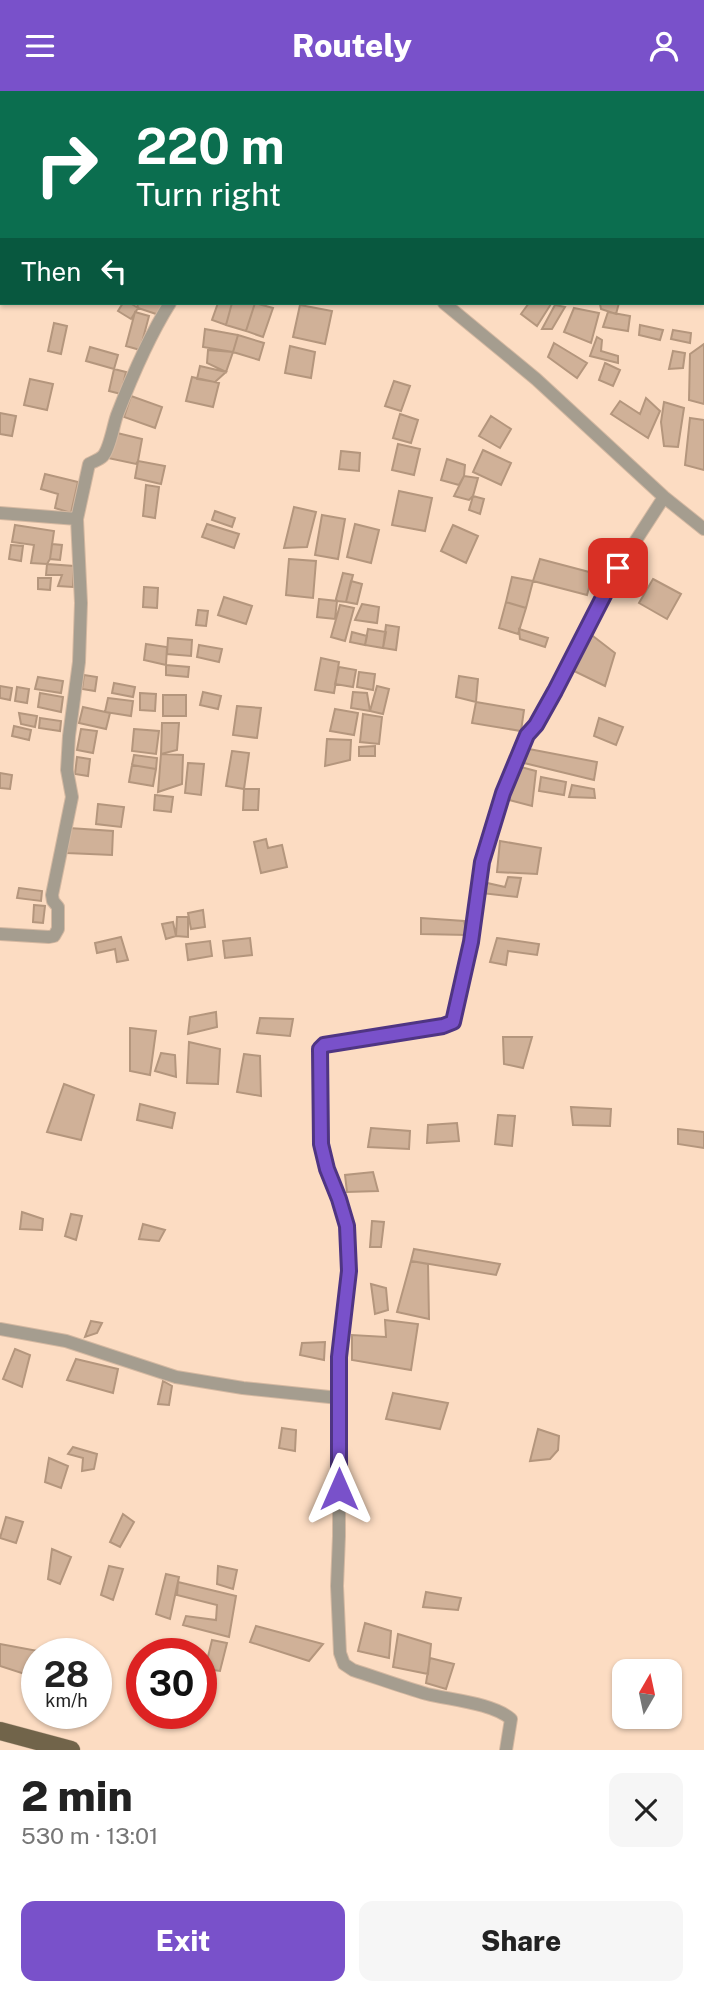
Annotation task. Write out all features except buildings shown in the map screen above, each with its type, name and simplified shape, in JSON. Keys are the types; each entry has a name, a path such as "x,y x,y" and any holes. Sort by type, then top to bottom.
{"main road":[{"path":"0,1731 71,1750"}],"street":[{"path":"0,934 49,937 54,936 58,929 58,907 52,895 72,797 67,770 79,662 81,603 77,519 89,464 105,453 137,366 155,326 169,305"},
{"path":"446,305 536,379 664,497 704,529"},
{"path":"506,1750 511,1719 506,1715 490,1708 426,1693 353,1670 344,1664 340,1653 337,1586 339,1357 349,1271 347,1226 321,1144 320,1049 324,1045 443,1026 453,1022 471,942 482,862 503,793 527,735 536,725 558,685 618,568 664,497"},
{"path":"0,513 77,519"},
{"path":"0,1329 65,1341 176,1377 243,1388 339,1398"}],"route":[{"path":"339,1489 339,1357 349,1271 347,1226 321,1144 320,1049 324,1045 443,1026 453,1022 471,942 482,862 503,793 527,735 536,725 555,691 618,568"}]}
